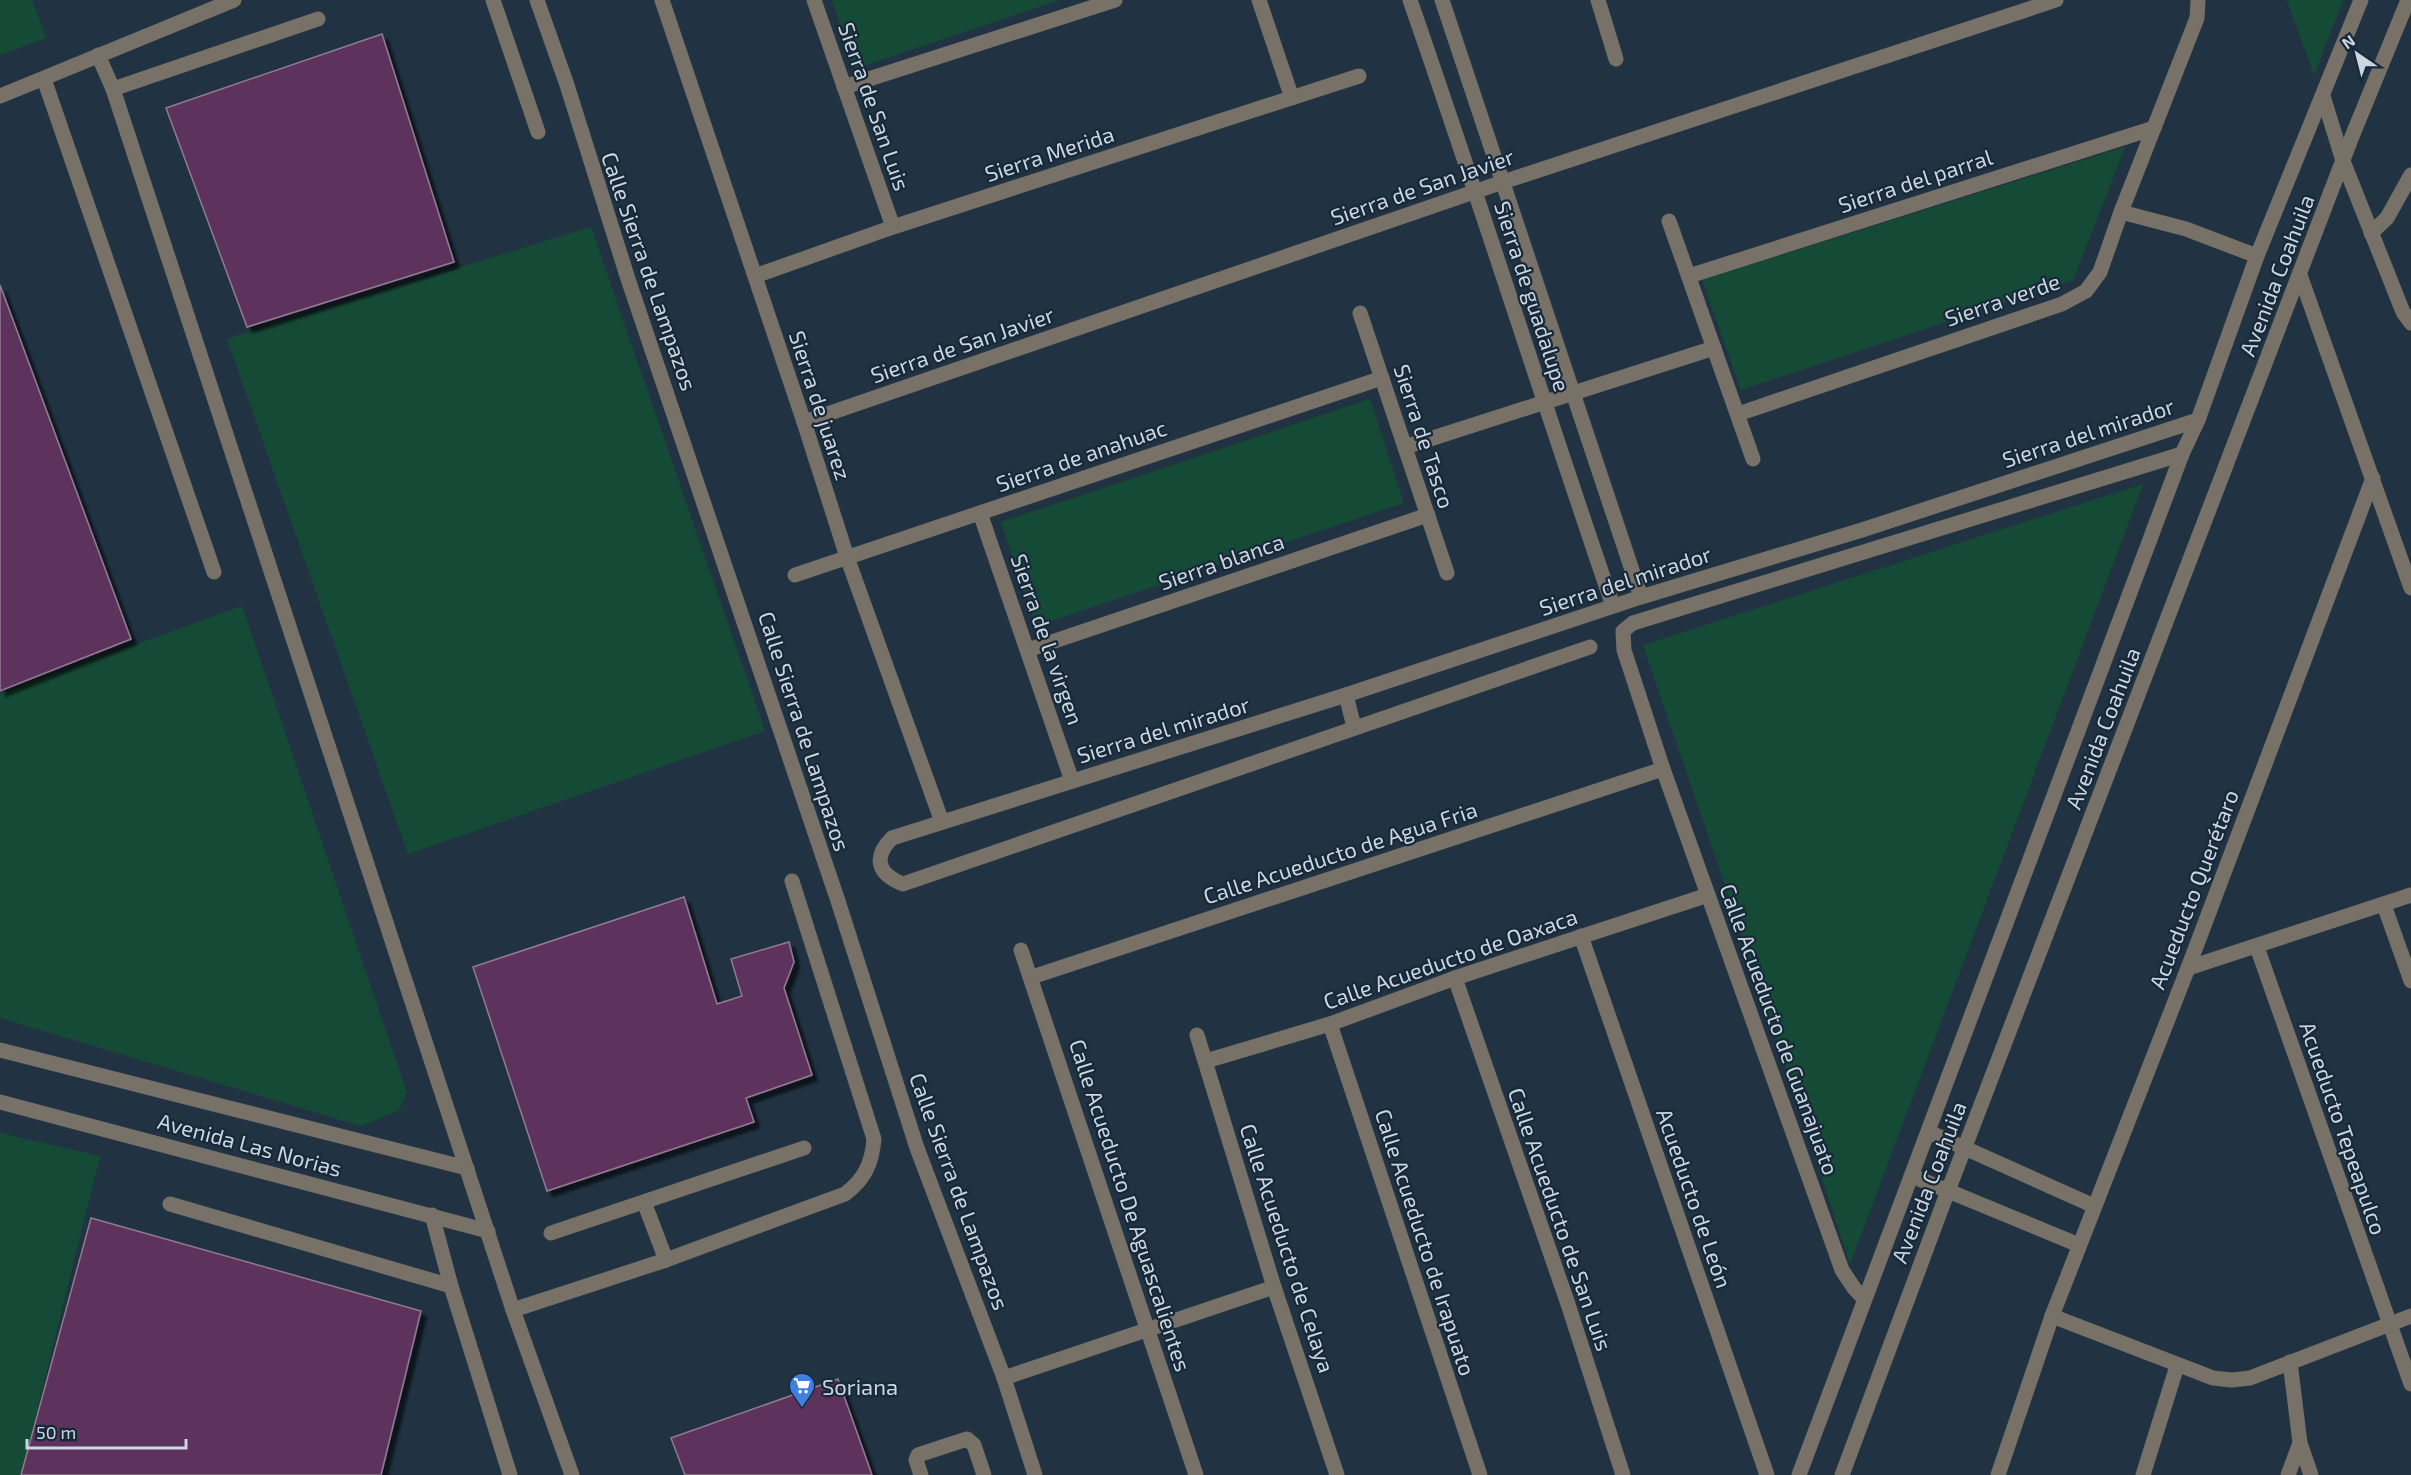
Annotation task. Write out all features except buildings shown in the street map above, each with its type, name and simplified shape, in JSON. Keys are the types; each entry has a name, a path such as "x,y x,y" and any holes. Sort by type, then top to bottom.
{"street":[{"path":"0,96 234,0"},
{"path":"493,0 538,132"},
{"name":"Calle Sierra de Lampazos","path":"537,0 838,901 917,1148 1005,1378 1035,1475"},
{"name":"Sierra de juarez","path":"662,0 847,557 942,822"},
{"name":"Sierra de San Luis","path":"814,0 893,227"},
{"path":"844,87 1115,0"},
{"path":"1259,0 1292,98"},
{"name":"Sierra de guadalupe","path":"1410,0 1477,191 1543,402 1614,606"},
{"name":"Sierra de guadalupe","path":"1442,0 1641,597"},
{"path":"1598,0 1616,59"},
{"name":"Sierra de San Javier","path":"804,422 1503,182 2056,0"},
{"name":"Sierra verde","path":"1738,414 2075,298 2086,291 2100,272 2197,18 2198,0"},
{"name":"Avenida Coahuila","path":"1799,1475 2182,454 2198,420 2257,256 2361,0"},
{"name":"Avenida Coahuila","path":"1842,1475 1964,1149 2343,161 2408,0"},
{"path":"113,89 318,19"},
{"path":"98,55 113,89 513,1310 572,1475"},
{"name":"Sierra Merida","path":"755,276 893,227 1359,76"},
{"path":"44,79 214,572"},
{"path":"2323,96 2343,161 2403,312 2411,323"},
{"name":"Sierra del parral","path":"1689,276 2154,128"},
{"path":"2371,233 2387,218 2406,188 2411,175"},
{"path":"2121,212 2186,229 2257,256"},
{"path":"1669,221 1753,459"},
{"path":"2300,275 2411,588"},
{"name":"Sierra de Tasco","path":"1360,313 1447,573"},
{"path":"1405,447 1714,348"},
{"name":"Sierra de anahuac","path":"795,575 1382,378"},
{"name":"Sierra del mirador","path":"1590,647 903,884 890,879 879,858 883,847 892,838 1346,695 1641,597 1862,530 2198,420"},
{"name":"Sierra del mirador","path":"1623,631 1633,623 2182,454"},
{"name":"Acueducto Querétaro","path":"1998,1475 2052,1316 2188,968 2373,478"},
{"name":"Sierra de la virgen","path":"980,513 1029,650 1072,781"},
{"name":"Sierra blanca","path":"1029,650 1428,515"},
{"name":"Calle Acueducto de Guanajuato","path":"1623,631 1624,650 1663,769 1842,1270 1864,1299"},
{"path":"1346,695 1354,727"},
{"name":"Calle Acueducto de Agua Fria","path":"1032,977 1663,769"},
{"path":"513,1310 666,1260 845,1194 858,1184 867,1172 874,1139 792,881"},
{"name":"Calle Acueducto de Oaxaca","path":"1206,1061 1330,1024 1455,978 1708,894"},
{"path":"2188,968 2411,895"},
{"path":"2384,905 2411,981"},
{"name":"Acueducto de León","path":"1581,936 1767,1475"},
{"name":"Acueducto Tepeapulco","path":"2257,947 2411,1384"},
{"name":"Calle Acueducto De Aguascalientes","path":"1022,950 1196,1475"},
{"name":"Calle Acueducto de San Luis","path":"1455,978 1568,1304 1623,1475"},
{"name":"Calle Acueducto de Irapuato","path":"1330,1024 1480,1475"},
{"name":"Calle Acueducto de Celaya","path":"1197,1035 1274,1287 1337,1475"},
{"name":"Avenida Las Norias","path":"0,1050 467,1168"},
{"name":"Avenida Las Norias","path":"0,1102 488,1231"},
{"path":"1929,1132 2094,1206"},
{"path":"551,1233 804,1148"},
{"path":"1912,1176 2079,1245"},
{"path":"644,1202 666,1260"},
{"path":"170,1204 451,1286"},
{"path":"432,1215 451,1286 510,1475"},
{"path":"1005,1378 1274,1287"},
{"path":"2052,1316 2177,1366 2213,1378 2232,1380 2250,1378 2411,1316"},
{"path":"2290,1362 2300,1443 2311,1475"},
{"path":"2143,1475 2177,1366"},
{"path":"921,1475 916,1460 918,1455 968,1439 974,1445 984,1475"},
{"path":"2288,1475 2300,1443"}],"green space":[{"path":"0,0 32,0 46,38 0,55"},
{"path":"832,0 1059,0 855,69"},
{"path":"2287,0 2343,0 2314,75"},
{"path":"2125,147 2073,280 1741,390 1702,280"},
{"path":"591,227 765,731 408,854 227,339"},
{"path":"1370,399 1404,503 1036,626 1001,522"},
{"path":"2143,484 1850,1264 1750,958 1643,645"},
{"path":"242,606 407,1093 399,1110 361,1126 0,1018 0,694"},
{"path":"0,1133 100,1156 21,1475 0,1475"}],"place":[{"name":"Soriana","path":"802,1409"}]}
